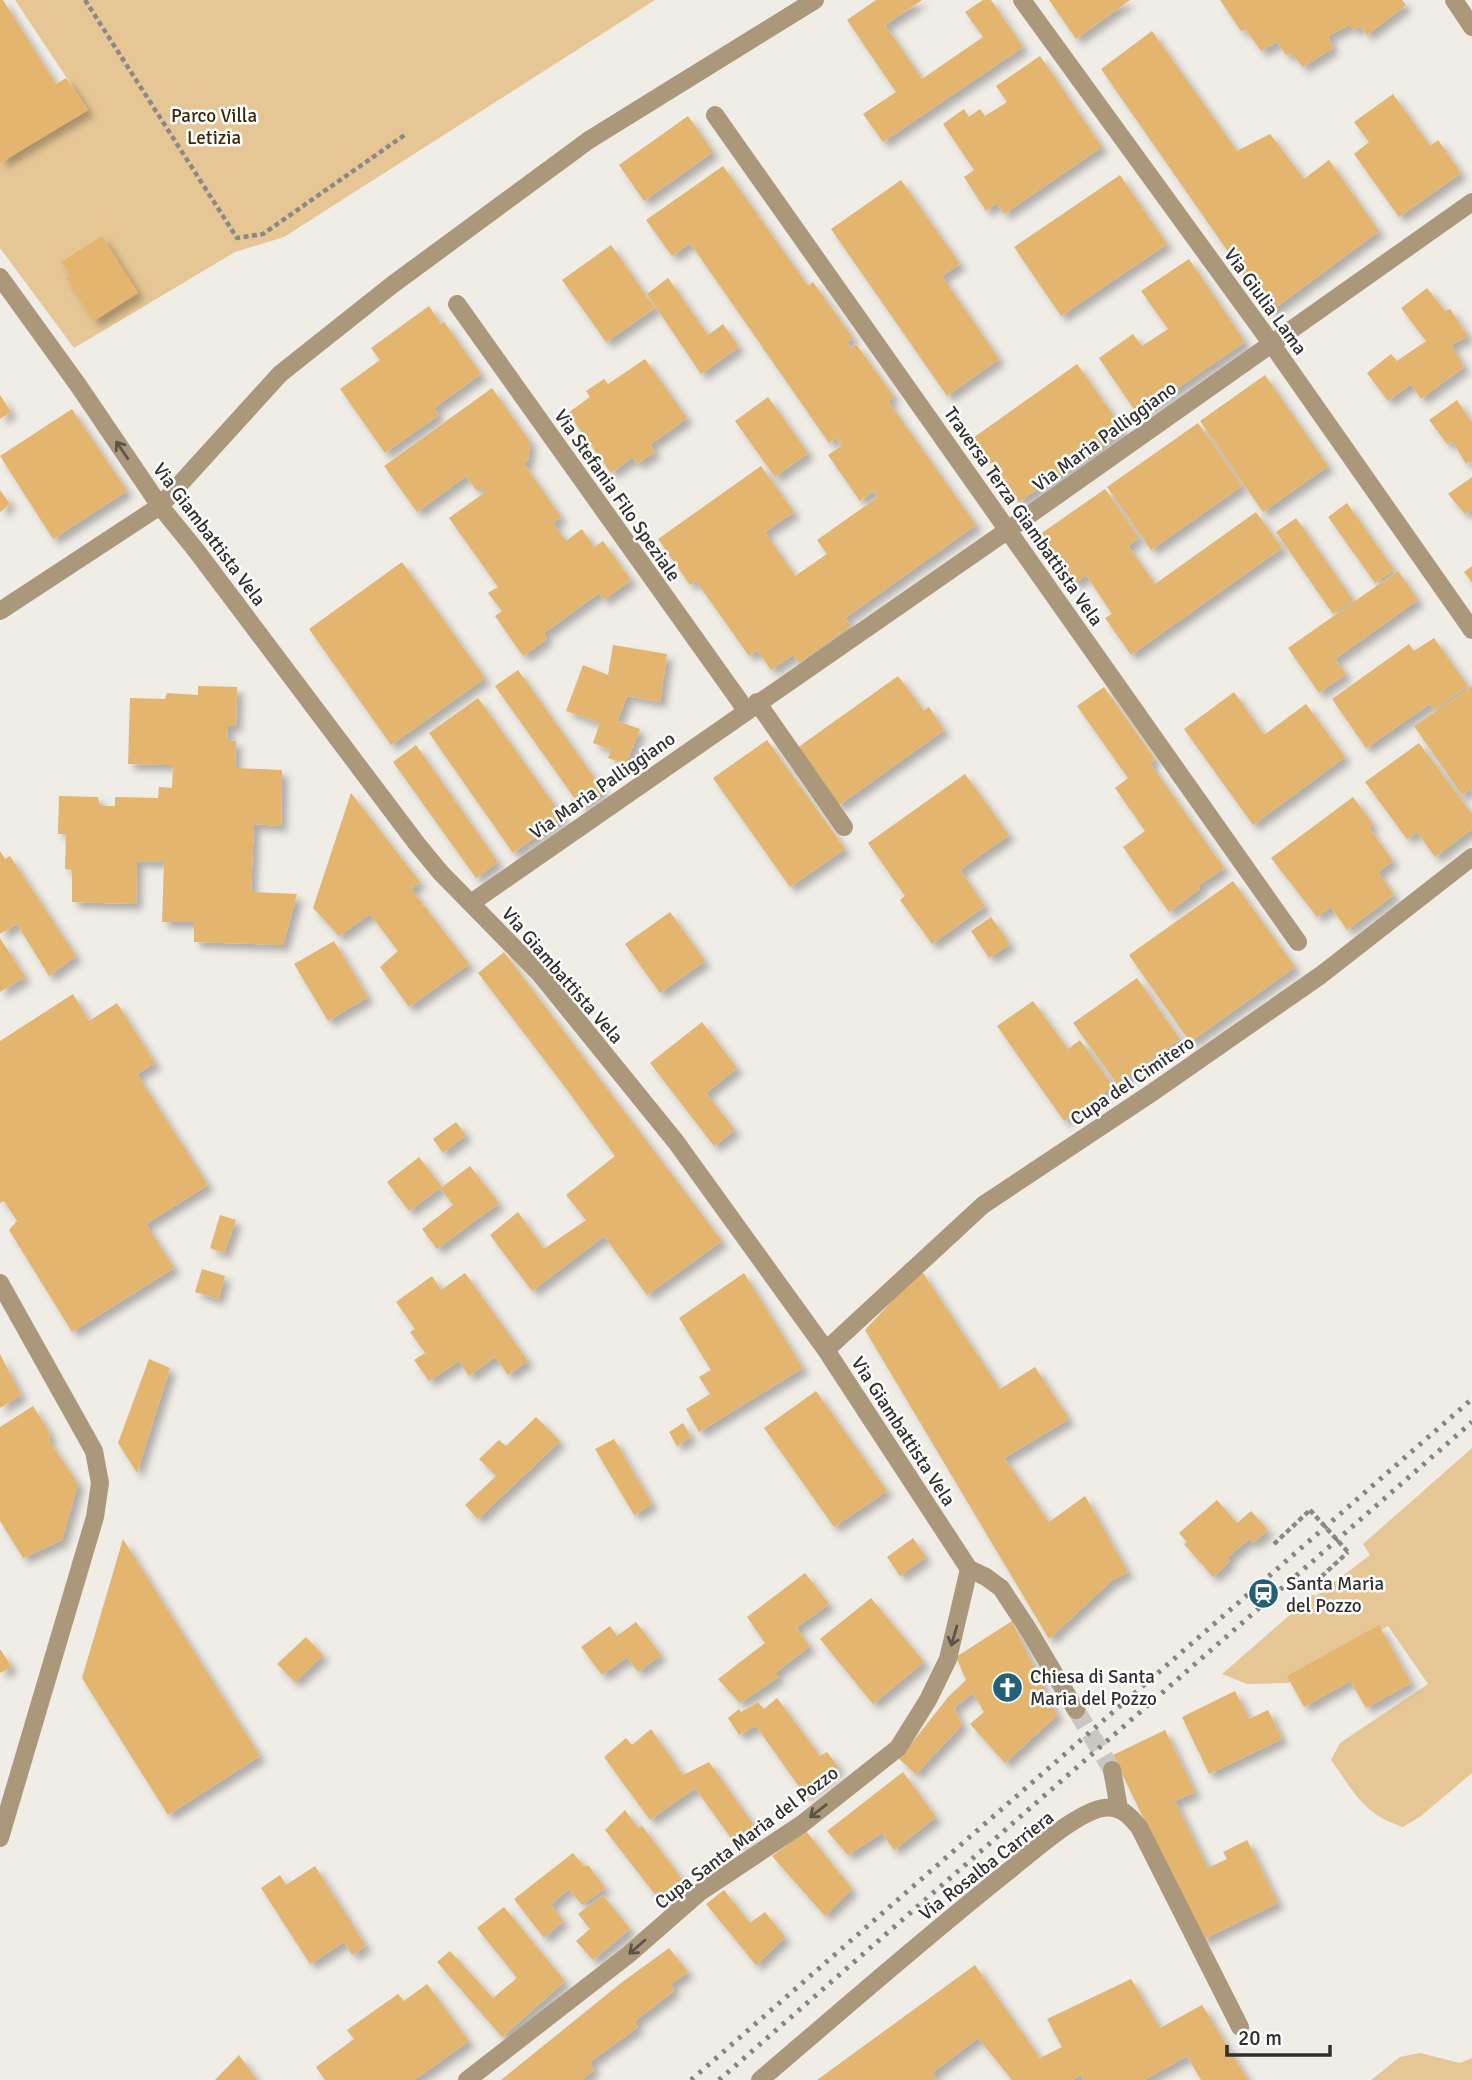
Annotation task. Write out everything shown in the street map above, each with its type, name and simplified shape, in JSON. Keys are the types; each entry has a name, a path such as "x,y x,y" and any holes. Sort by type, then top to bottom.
{"street":[{"path":"0,611 160,506 280,374 392,285 589,140 815,0"},
{"name":"Via Giulia Lama","path":"1022,0 1271,343 1472,630"},
{"path":"1454,0 1472,27"},
{"name":"Traversa Terza Giambattista Vela","path":"715,115 1298,942"},
{"name":"Via Maria Palliggiano","path":"471,902 1008,530 1472,202"},
{"name":"Via Giambattista Vela","path":"0,277 160,506 417,844 441,873 540,974 676,1142 825,1349 969,1569 1001,1588 1076,1710"},
{"name":"Via Stefania Filo Speziale","path":"457,304 752,706"},
{"path":"752,706 844,827"},
{"name":"Cupa del Cimitero","path":"825,1349 983,1205 1153,1092 1321,975 1472,857"},
{"path":"0,1283 94,1451 100,1483 95,1517 0,1838"},
{"name":"Cupa Santa Maria del Pozzo","path":"467,2080 628,1955 700,1892 802,1824 898,1748 928,1700 948,1659 969,1569"},
{"path":"1112,1770 1119,1808 1139,1827 1240,2027"},
{"name":"Via Rosalba Carriera","path":"760,2080 1045,1842 1085,1815 1102,1808 1119,1808"}],"path":[{"path":"85,0 237,238 263,234 406,135"},
{"path":"1274,1544 1310,1510 1348,1552 1309,1588"}],"green space":[{"name":"Parco Villa Letizia","path":"15,0 655,0 284,237 235,252 74,348 0,248 0,163 88,110"},
{"path":"1472,1448 1472,1773 1421,1816 1403,1827 1369,1809 1331,1760 1340,1743 1428,1684 1388,1626 1288,1683 1247,1684 1222,1674 1313,1595 1316,1596 1370,1555 1363,1544"},
{"path":"1420,2053 1460,2063 1472,2058 1472,2080 1371,2080 1400,2057"}],"building":[{"path":"0,0 3,0 56,84 66,78 88,110 0,163"},
{"path":"876,0 922,0 885,25 922,79 983,37 965,12 983,0 991,0 1023,47 883,142 863,114 896,92 847,20"},
{"path":"1049,0 1130,0 1076,39"},
{"path":"1220,0 1402,0 1406,5 1367,35 1360,26 1354,30 1349,25 1328,36 1333,48 1303,67 1292,54 1286,55 1277,42 1261,51 1246,30 1241,31"},
{"path":"1152,31 1237,151 1270,134 1304,179 1329,160 1379,231 1270,312 1101,69"},
{"path":"1040,56 1102,147 1004,214 997,203 986,211 964,177 974,170 943,124 964,109 969,117 980,109 985,116 1007,102 996,86"},
{"path":"1393,94 1430,146 1438,140 1461,173 1399,217 1354,154 1369,142 1354,122"},
{"path":"688,116 713,152 644,201 619,165"},
{"path":"723,166 808,286 813,282 853,338 847,342 851,348 856,344 894,397 888,401 976,525 845,618 851,626 799,663 793,655 771,670 757,650 749,656 696,581 690,585 658,539 761,466 794,512 765,532 795,576 827,554 817,540 878,497 874,491 860,501 828,455 841,446 836,438 829,443 690,243 672,256 646,220"},
{"path":"1120,175 1167,244 1061,316 1014,247"},
{"path":"901,180 960,264 942,276 999,359 947,396 831,229"},
{"path":"102,236 138,293 94,321 66,278 70,275 61,262"},
{"path":"611,245 655,308 606,342 562,280"},
{"path":"1189,259 1245,342 1138,415 1099,358 1133,334 1142,346 1168,329 1141,291"},
{"path":"668,278 708,335 723,324 739,347 701,374 647,294"},
{"path":"1427,288 1445,311 1450,309 1468,336 1451,345 1464,367 1421,399 1411,384 1388,401 1367,373 1391,354 1397,361 1426,341 1401,308"},
{"path":"429,306 441,324 444,322 481,374 434,408 439,415 385,453 340,389 380,360 371,348"},
{"path":"645,359 687,418 650,445 655,452 637,464 633,457 611,473 568,413 590,397 586,391 604,379 608,384"},
{"path":"1077,364 1123,429 1019,502 973,438"},
{"path":"1265,375 1328,466 1263,512 1200,421"},
{"path":"492,388 530,442 528,460 524,464 561,517 553,523 566,541 582,529 594,547 603,541 631,580 604,600 599,593 544,633 547,639 523,656 495,616 502,611 488,593 498,587 449,518 488,490 476,490 466,476 417,512 384,466"},
{"path":"0,395 11,412 0,419"},
{"path":"768,397 808,453 775,477 735,421"},
{"path":"1457,400 1472,423 1472,464 1470,461 1466,464 1453,442 1447,444 1429,420"},
{"path":"72,409 127,491 53,539 0,456"},
{"path":"1198,423 1242,486 1151,550 1107,487"},
{"path":"1472,477 1472,509 1465,514 1448,494"},
{"path":"1105,489 1139,538 1128,546 1155,584 1256,512 1282,548 1131,655 1105,618 1112,614 1086,575 1074,584 1039,535"},
{"path":"0,490 10,504 0,512"},
{"path":"1347,503 1394,570 1375,583 1328,517"},
{"path":"1296,518 1353,600 1333,614 1276,532"},
{"path":"402,562 485,678 391,745 309,629"},
{"path":"1472,566 1472,583 1464,572"},
{"path":"1398,571 1418,600 1335,659 1346,674 1319,693 1288,648"},
{"path":"1434,638 1468,686 1434,710 1430,704 1366,748 1332,699 1409,644 1414,651"},
{"path":"613,645 667,654 660,702 627,696 617,721 640,729 626,764 608,758 611,750 593,743 600,723 566,711 583,665 608,675"},
{"path":"518,670 603,790 580,806 495,686"},
{"path":"898,676 924,711 929,707 944,730 838,806 797,748"},
{"path":"198,686 237,687 236,726 228,726 227,740 236,741 235,768 282,770 281,826 254,824 251,892 297,894 283,945 194,942 194,922 162,922 164,862 137,861 136,904 72,902 72,870 65,869 66,834 58,834 59,796 98,797 100,806 115,806 115,797 158,798 159,787 172,788 173,765 128,764 130,698 165,699 167,693 198,695"},
{"path":"1472,686 1472,792 1470,789 1462,795 1414,726"},
{"path":"1104,687 1155,759 1150,763 1224,868 1198,886 1200,889 1169,912 1123,847 1145,831 1115,788 1128,778 1077,706"},
{"path":"1234,692 1264,735 1306,704 1345,757 1253,825 1184,729"},
{"path":"478,698 563,817 513,853 429,733"},
{"path":"767,740 845,849 790,887 713,778"},
{"path":"1419,743 1472,814 1472,829 1435,857 1417,832 1407,839 1365,782"},
{"path":"416,745 498,862 476,878 393,762"},
{"path":"965,774 1009,835 960,870 985,906 932,944 900,900 905,896 868,843"},
{"path":"351,793 420,882 411,889 469,964 409,1007 380,967 398,951 370,914 339,936 313,908"},
{"path":"1353,797 1373,824 1369,828 1393,861 1378,872 1394,895 1347,930 1331,907 1317,917 1271,858"},
{"path":"0,851 5,859 10,856 76,956 49,976 17,924 0,934"},
{"path":"1233,881 1295,967 1190,1042 1129,955"},
{"path":"670,912 705,961 660,993 625,944"},
{"path":"991,917 1010,944 989,958 971,931"},
{"path":"0,938 25,977 0,992"},
{"path":"334,941 368,997 328,1021 294,964"},
{"path":"504,952 722,1241 647,1295 604,1236 532,1291 490,1235 518,1212 544,1249 586,1220 566,1195 615,1156 478,973"},
{"path":"1137,978 1180,1039 1117,1084 1073,1023"},
{"path":"73,994 89,1021 117,1003 155,1063 137,1074 208,1185 146,1224 174,1268 72,1332 9,1230 17,1221 4,1201 0,1203 0,1041"},
{"path":"1033,1001 1068,1049 1080,1040 1113,1086 1064,1121 997,1026"},
{"path":"702,1022 737,1068 706,1093 735,1130 714,1146 650,1063"},
{"path":"456,1122 466,1135 443,1153 433,1139"},
{"path":"419,1157 442,1187 470,1166 499,1203 437,1249 422,1229 453,1205 440,1188 409,1211 387,1182"},
{"path":"220,1215 236,1220 224,1253 210,1248"},
{"path":"202,1269 225,1276 218,1299 195,1292"},
{"path":"921,1270 1000,1389 1035,1367 1069,1419 1004,1458 1049,1522 1085,1496 1128,1572 1111,1581 1049,1639 865,1330"},
{"path":"465,1273 528,1361 508,1375 495,1357 469,1376 459,1361 429,1381 414,1360 425,1353 410,1332 415,1329 396,1302 432,1276 441,1290"},
{"path":"744,1273 803,1368 699,1432 686,1409 710,1394 699,1377 711,1370 679,1318"},
{"path":"0,1354 21,1395 0,1408"},
{"path":"149,1359 170,1368 137,1473 118,1443"},
{"path":"816,1391 887,1491 834,1527 764,1428"},
{"path":"33,1406 51,1435 48,1439 78,1484 62,1540 23,1558 0,1521 0,1427"},
{"path":"536,1417 560,1441 478,1519 465,1505 496,1476 479,1459 499,1440 506,1446"},
{"path":"683,1423 691,1437 677,1446 669,1432"},
{"path":"614,1439 652,1504 634,1515 595,1449"},
{"path":"1217,1500 1237,1523 1251,1511 1268,1530 1253,1543 1249,1539 1227,1558 1230,1561 1213,1577 1184,1544 1187,1542 1179,1533"},
{"path":"913,1538 926,1557 900,1576 887,1557"},
{"path":"123,1539 260,1756 168,1815 82,1678"},
{"path":"805,1573 829,1604 796,1628 810,1646 775,1673 779,1677 740,1703 718,1679 765,1643 747,1617"},
{"path":"871,1598 924,1662 873,1704 820,1639"},
{"name":"Chiesa di Santa Maria del Pozzo","path":"1012,1621 1057,1715 1005,1763 970,1724 984,1712 973,1693 954,1707 962,1725 916,1774 899,1759 949,1696 966,1680 956,1657"},
{"path":"636,1622 661,1655 638,1672 627,1657 602,1675 581,1647 610,1626 617,1636"},
{"path":"1379,1625 1411,1683 1366,1708 1350,1681 1304,1707 1287,1676"},
{"path":"306,1637 323,1655 295,1682 277,1664"},
{"path":"0,1649 12,1667 0,1673"},
{"path":"1235,1691 1249,1719 1268,1710 1282,1739 1209,1774 1182,1717"},
{"path":"777,1698 820,1756 827,1752 839,1768 805,1795 756,1726 739,1735 728,1718 739,1709 741,1712 758,1702 764,1709"},
{"path":"651,1729 683,1775 709,1762 756,1828 736,1845 695,1788 650,1820 604,1757 626,1738 632,1745"},
{"path":"1165,1730 1195,1792 1175,1801 1208,1868 1227,1859 1223,1852 1247,1840 1278,1903 1202,1940 1113,1755"},
{"path":"903,1772 936,1817 894,1850 882,1833 848,1855 827,1831"},
{"path":"625,1810 638,1828 642,1826 685,1883 661,1902 605,1830"},
{"path":"806,1831 852,1889 825,1916 772,1856"},
{"path":"573,1853 584,1866 589,1866 605,1888 582,1905 569,1889 551,1904 563,1921 544,1938 514,1899"},
{"path":"315,1866 366,1946 352,1955 344,1942 310,1964 261,1888 280,1875 286,1885"},
{"path":"724,1890 750,1923 765,1912 785,1937 756,1965 706,1904"},
{"path":"603,1895 630,1929 593,1960 576,1941 590,1929 578,1914"},
{"path":"504,1907 565,1981 502,2037 437,1962 450,1951 493,1998 517,1978 477,1928"},
{"path":"669,1948 688,1972 671,1984 674,1991 635,2021 638,2027 590,2062 594,2070 581,2080 501,2080 621,1983"},
{"path":"975,1965 1040,2058 1062,2047 1047,2019 1131,1979 1160,2028 1202,2005 1248,2080 1201,2080 1187,2056 1144,2080 1084,2080 1081,2075 1072,2080 1012,2080 978,2038 932,2073 937,2080 817,2080"},
{"path":"427,1984 469,2041 414,2080 325,2080 316,2067 354,2039 347,2030 398,1994 404,2001"},
{"path":"239,2055 257,2080 215,2080"}],"tunnel":[{"path":"1076,1710 1112,1770"}],"railway":[{"path":"691,2080 1472,1399"},
{"path":"719,2080 1472,1422"}],"place":[{"name":"Santa Maria del Pozzo","path":"1263,1594"},
{"name":"Chiesa di Santa Maria del Pozzo","path":"1007,1687"}]}
